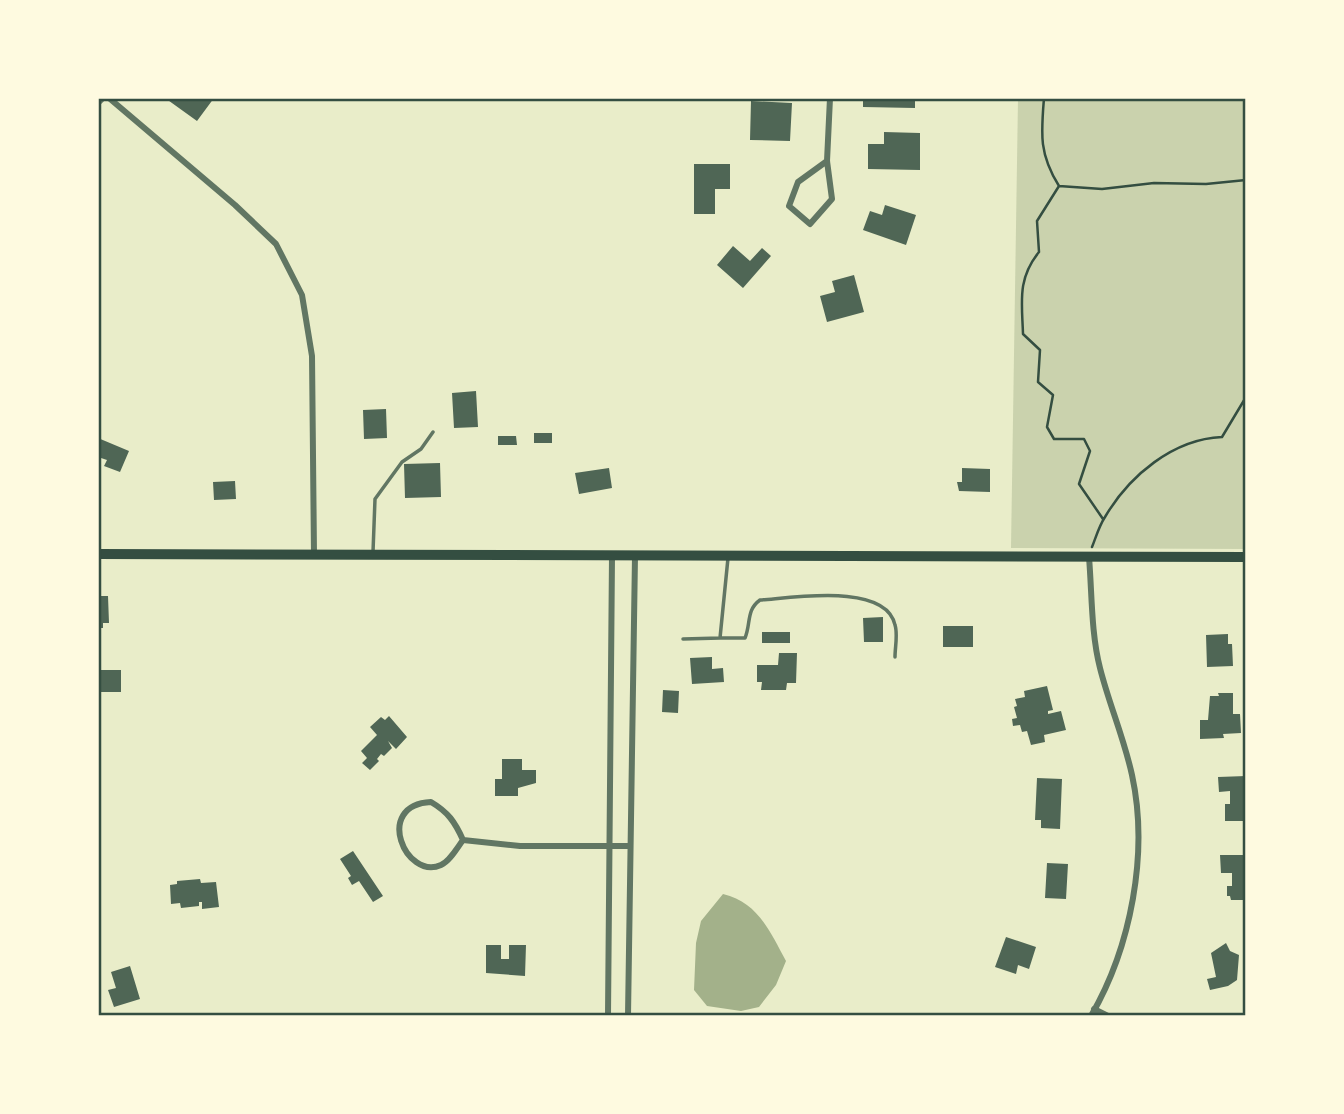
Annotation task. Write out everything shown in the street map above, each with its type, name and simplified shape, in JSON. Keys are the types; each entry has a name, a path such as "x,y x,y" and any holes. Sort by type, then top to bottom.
{"main road":[{"path":"98,554 1246,557"}],"street":[{"path":"98,103 103,98"},
{"path":"109,98 235,205 276,244 302,295 313,356 314,554"},
{"path":"827,161 798,182 789,206 810,224 832,199 827,161 830,98"},
{"path":"608,1016 612,556"},
{"path":"628,1016 635,556"},
{"path":"1089,557 1100,667 1132,775 1137,809 1134,889 1118,955 1092,1013 1108,1016"},
{"path":"431,802 455,822 463,840 444,864 433,867 420,865 405,851 400,838 400,821 407,809 417,803 431,802"},
{"path":"463,840 520,846 629,846"}],"lane":[{"path":"373,554 375,499 402,462 421,449 433,432"},
{"path":"720,638 729,556"},
{"path":"683,639 745,638 749,613 752,606 760,600 836,594 862,598 882,606 890,613 895,624 895,657"}],"path":[{"path":"1044,98 1042,148 1047,167 1059,186"},
{"path":"1059,186 1102,189 1154,183 1206,184 1246,180"},
{"path":"1059,186 1037,221 1039,252 1028,266 1022,289 1023,334 1040,350 1038,382 1053,395 1047,427 1054,439 1084,439 1090,451 1079,484 1104,519"},
{"path":"1089,557 1104,519 1126,486 1162,457 1203,438 1222,437 1246,397"}],"shaded area":[{"path":"1018,98 1246,98 1246,549 1011,548"},
{"path":"723,894 735,898 754,911 786,961 776,985 759,1007 741,1011 707,1006 694,990 696,943 701,921"}],"building":[{"path":"165,98 214,98 197,121"},
{"path":"863,98 915,98 915,108 863,107"},
{"path":"751,101 792,103 790,141 750,140"},
{"path":"884,132 920,133 920,170 868,169 868,144 884,144"},
{"path":"694,164 730,164 730,189 715,189 715,214 694,214"},
{"path":"885,205 916,215 906,245 863,230 870,211 882,215"},
{"path":"733,246 750,261 762,248 771,256 743,288 717,265"},
{"path":"854,275 864,312 827,322 820,296 835,292 832,281"},
{"path":"476,391 478,427 454,428 452,393"},
{"path":"386,409 387,438 364,439 363,410"},
{"path":"534,433 552,433 552,443 534,443"},
{"path":"498,436 516,436 517,445 498,445"},
{"path":"98,438 129,451 120,472 104,466 107,460 98,457"},
{"path":"440,463 441,497 405,498 404,464"},
{"path":"609,468 612,488 579,494 575,473"},
{"path":"962,468 990,469 990,492 959,491 957,482 962,482"},
{"path":"235,481 236,499 214,500 213,482"},
{"path":"98,596 108,596 109,623 103,623 103,628 98,628"},
{"path":"883,617 883,642 864,642 863,618"},
{"path":"943,626 973,626 973,647 943,647"},
{"path":"762,632 790,632 790,643 762,643"},
{"path":"1228,634 1228,644 1232,644 1233,666 1207,667 1206,635"},
{"path":"779,653 797,653 796,683 787,683 786,690 761,690 762,682 757,682 757,665 778,665"},
{"path":"712,657 712,669 723,668 724,682 692,684 690,658"},
{"path":"99,670 121,670 121,692 99,692"},
{"path":"1047,686 1053,710 1048,711 1048,714 1061,711 1066,730 1044,735 1045,742 1031,745 1027,731 1022,732 1020,725 1013,726 1012,719 1017,718 1015,699 1025,697 1024,691"},
{"path":"663,690 679,691 678,713 662,712"},
{"path":"1218,693 1233,693 1233,714 1240,714 1241,733 1223,734 1224,738 1200,739 1200,720 1208,720 1210,696 1219,696"},
{"path":"389,716 407,737 396,749 388,741 392,748 384,756 381,754 377,759 379,761 370,770 362,763 367,758 361,751 377,735 370,727 381,717 385,720"},
{"path":"502,759 522,759 522,770 536,770 536,783 518,788 518,796 495,796 495,779 502,779"},
{"path":"1246,776 1246,821 1225,821 1225,804 1230,804 1230,791 1219,792 1218,777"},
{"path":"1037,778 1062,779 1060,829 1041,828 1041,820 1035,820"},
{"path":"353,851 383,896 373,902 359,881 352,885 348,878 351,876 340,859"},
{"path":"1220,855 1246,855 1246,900 1231,900 1230,896 1227,896 1227,886 1232,886 1232,873 1221,873"},
{"path":"1047,863 1068,864 1066,899 1045,898"},
{"path":"200,879 201,883 216,882 219,907 202,909 202,902 199,902 199,906 181,908 180,903 171,904 170,885 177,884 177,881"},
{"path":"1006,937 1036,947 1029,969 1018,965 1016,974 995,967"},
{"path":"1226,943 1230,951 1239,955 1237,980 1228,986 1210,990 1207,979 1216,977 1211,953"},
{"path":"486,945 501,945 501,959 509,959 509,945 526,945 525,976 486,973"},
{"path":"130,966 140,999 114,1007 108,990 116,988 111,972"}]}
